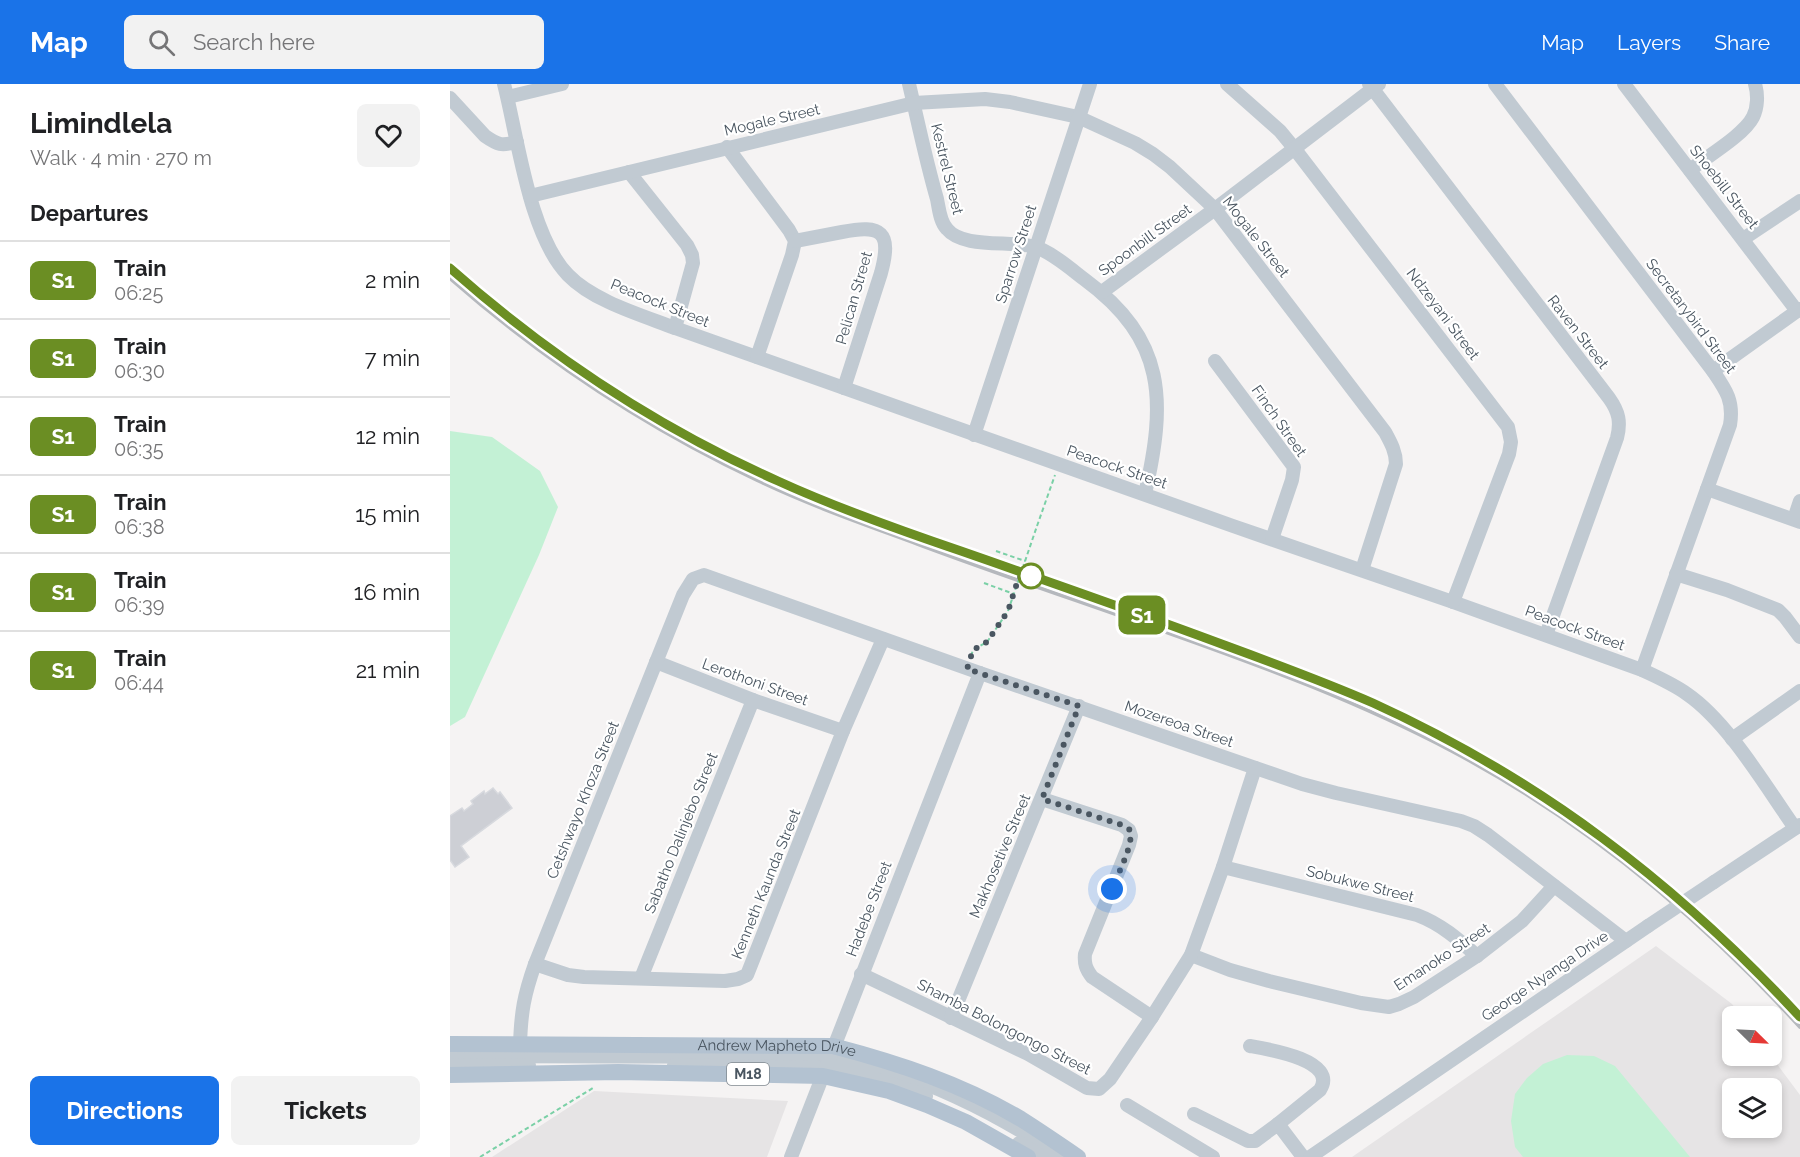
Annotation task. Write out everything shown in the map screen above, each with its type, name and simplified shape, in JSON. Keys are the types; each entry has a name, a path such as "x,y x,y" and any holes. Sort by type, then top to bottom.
{"main road":[{"name":"Andrew Mapheto Drive","path":"450,1044 520,1045 828,1062 890,1091 966,1122 1028,1157"},
{"name":"Andrew Mapheto Drive","path":"450,1075 618,1072 890,1061 932,1076 983,1099 1021,1119 1078,1157"}],"street":[{"path":"506,91 562,84"},
{"name":"Kestrel Street","path":"909,84 936,196 944,226 948,232 971,241 1036,247 1066,265 1102,292 1134,329 1150,361 1155,380 1158,418 1145,494"},
{"name":"Sparrow Street","path":"974,435 1090,84"},
{"name":"Ndzeyani Street","path":"1227,84 1256,109 1294,148 1500,414 1511,434 1509,454 1453,602"},
{"name":"Secretarybird Street","path":"1495,84 1713,371 1727,393 1731,405 1730,425 1642,670"},
{"name":"Shoebill Street","path":"1624,84 1799,310"},
{"path":"1690,170 1739,133 1753,118 1757,101 1755,84"},
{"name":"Spoonbill Street","path":"1102,292 1215,209 1374,85"},
{"name":"Raven Street","path":"1374,85 1609,398 1620,418 1617,438 1546,636"},
{"name":"Peacock Street","path":"506,91 536,216 553,255 568,276 590,292 618,306 675,328 1642,670 1689,695 1708,712 1732,739 1797,826"},
{"path":"450,98 492,141 504,145 517,142"},
{"name":"Mogale Street","path":"530,196 914,103 985,99 1010,102 1078,117 1135,143 1153,154 1215,209 1386,432 1396,456 1393,477 1362,570"},
{"path":"727,147 795,241 757,357"},
{"path":"629,172 687,245 692,255 692,273 675,328"},
{"path":"1743,239 1800,201"},
{"name":"Pelican Street","path":"795,241 867,228 879,232 884,239 886,247 881,273 844,388"},
{"path":"1713,371 1799,310"},
{"name":"Finch Street","path":"1215,361 1293,467 1292,480 1272,539"},
{"path":"1707,489 1797,520 1800,501"},
{"path":"1676,574 1727,590 1778,610 1800,638"},
{"name":"Mozereoa Street","path":"699,576 711,577 973,671 1321,789 1467,824 1488,835 1626,941"},
{"name":"Cetshwayo Khoza Street","path":"520,1045 523,1004 535,964 683,595 693,579 699,576"},
{"name":"Kenneth Kaunda Street","path":"535,964 568,975 584,977 725,981 747,975 843,731 883,639"},
{"name":"Lerothoni Street","path":"656,662 753,700 843,731"},
{"name":"Hadebe Street","path":"791,1157 973,671"},
{"path":"1732,739 1800,691"},
{"name":"Sabatho Dalinjebo Street","path":"641,978 753,700"},
{"name":"Makhosetive Street","path":"951,1018 1079,706"},
{"name":"Shamba Bolongongo Street","path":"861,974 1028,1054 1086,1088 1099,1089 1110,1079 1191,956 1256,768"},
{"path":"1042,799 1122,825 1130,830 1129,845 1085,954 1084,962 1092,978 1152,1017"},
{"name":"George Nyanga Drive","path":"1310,1157 1797,826"},
{"name":"Sobukwe Street","path":"1223,867 1417,915 1444,928 1477,956"},
{"name":"Emanoko Street","path":"1191,956 1269,981 1361,1004 1389,1007 1414,997 1477,956 1522,921 1554,886"},
{"path":"1194,1114 1248,1140 1255,1141 1320,1090 1323,1078 1305,1059 1250,1046"},
{"path":"450,1056 828,1062 885,1069 917,1081 1026,1133 1061,1157"},
{"path":"450,1066 828,1062 941,1102 978,1120 1042,1157"},
{"path":"1127,1105 1213,1157"},
{"path":"1278,1124 1303,1157"}],"path":[{"path":"973,671 973,650 987,642 1008,611 1059,464"},
{"path":"996,551 1025,561"},
{"path":"984,583 1014,594"},
{"path":"480,1157 599,1084"}],"shaded area":[{"path":"1656,946 1734,1006 1722,1006 1722,1066 1778,1066 1800,1095 1800,1157 1352,1157"},
{"path":"594,1091 788,1101 767,1157 492,1157"}],"green space":[{"path":"450,431 492,437 540,471 558,507 539,555 465,717 450,726"},
{"path":"1567,1055 1594,1056 1615,1066 1690,1157 1523,1157 1515,1147 1511,1121 1515,1094 1527,1078 1543,1064"}],"building":[{"path":"493,788 498,794 500,792 512,808 461,846 469,857 455,867 450,860 450,816 462,808 464,811 473,804 471,801 484,791 485,794"}],"railway":[{"path":"450,278 521,336 597,390 676,438 757,480 857,522 1277,673 1383,717 1501,778 1548,808 1638,874 1722,947 1800,1027"}],"train":[{"name":"S1","path":"450,268 539,341 628,401 776,481 878,523 1187,631 1314,679 1424,728 1468,752 1543,795 1613,845 1705,921 1800,1017"}],"route":[{"path":"1031,576 1019,577 1008,611 987,642 973,650 967,669 1079,706 1042,799 1122,825 1130,830 1129,845 1112,889"}]}
